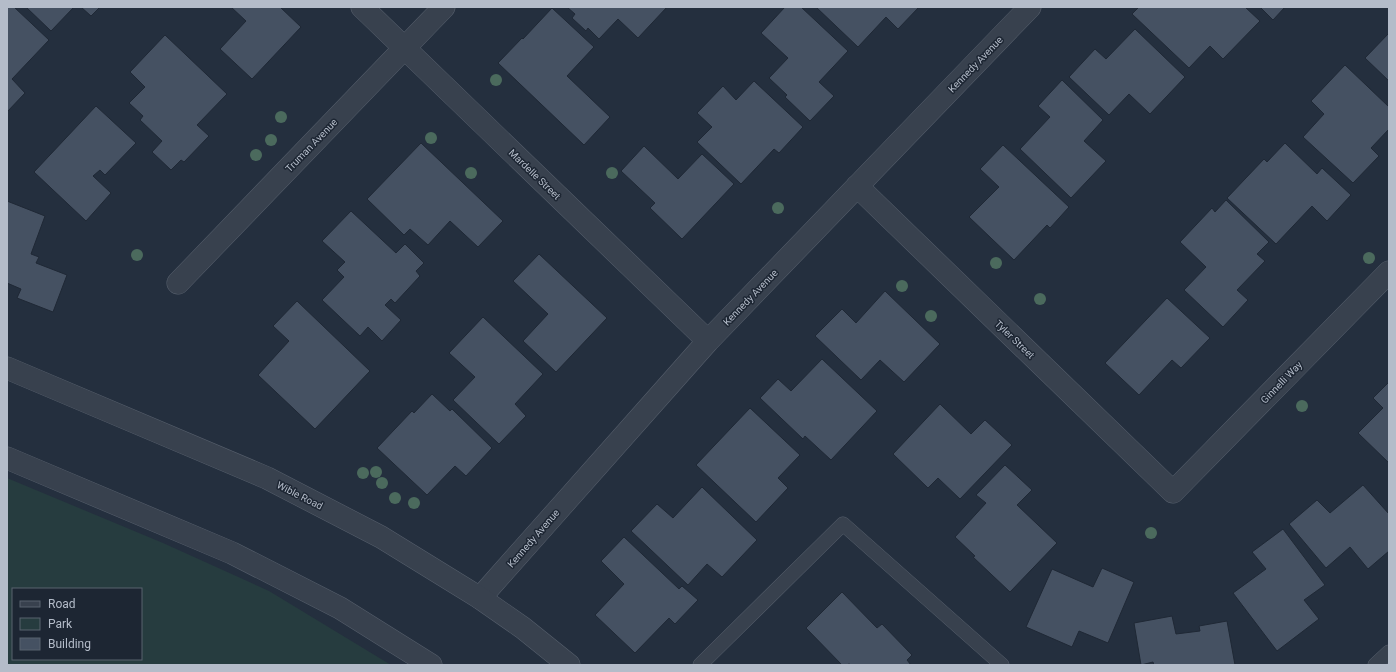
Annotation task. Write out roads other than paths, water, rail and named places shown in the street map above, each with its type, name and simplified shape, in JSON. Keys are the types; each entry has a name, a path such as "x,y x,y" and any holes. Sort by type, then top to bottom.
{"street":[{"name":"Mardelle Street","path":"362,7 708,341"},
{"name":"Truman Avenue","path":"178,283 444,7"},
{"name":"Kennedy Avenue","path":"480,598 708,341 1030,7"},
{"name":"Tyler Street","path":"857,186 1173,492"},
{"name":"Ginnelli Way","path":"1173,492 1389,272"},
{"name":"Wible Road","path":"7,368 267,478 381,537 480,598 523,628 569,665"},
{"path":"7,458 232,552 340,608 431,665"}],"lane":[{"path":"700,665 843,524 1002,665"},
{"path":"1375,665 1389,652"}]}
